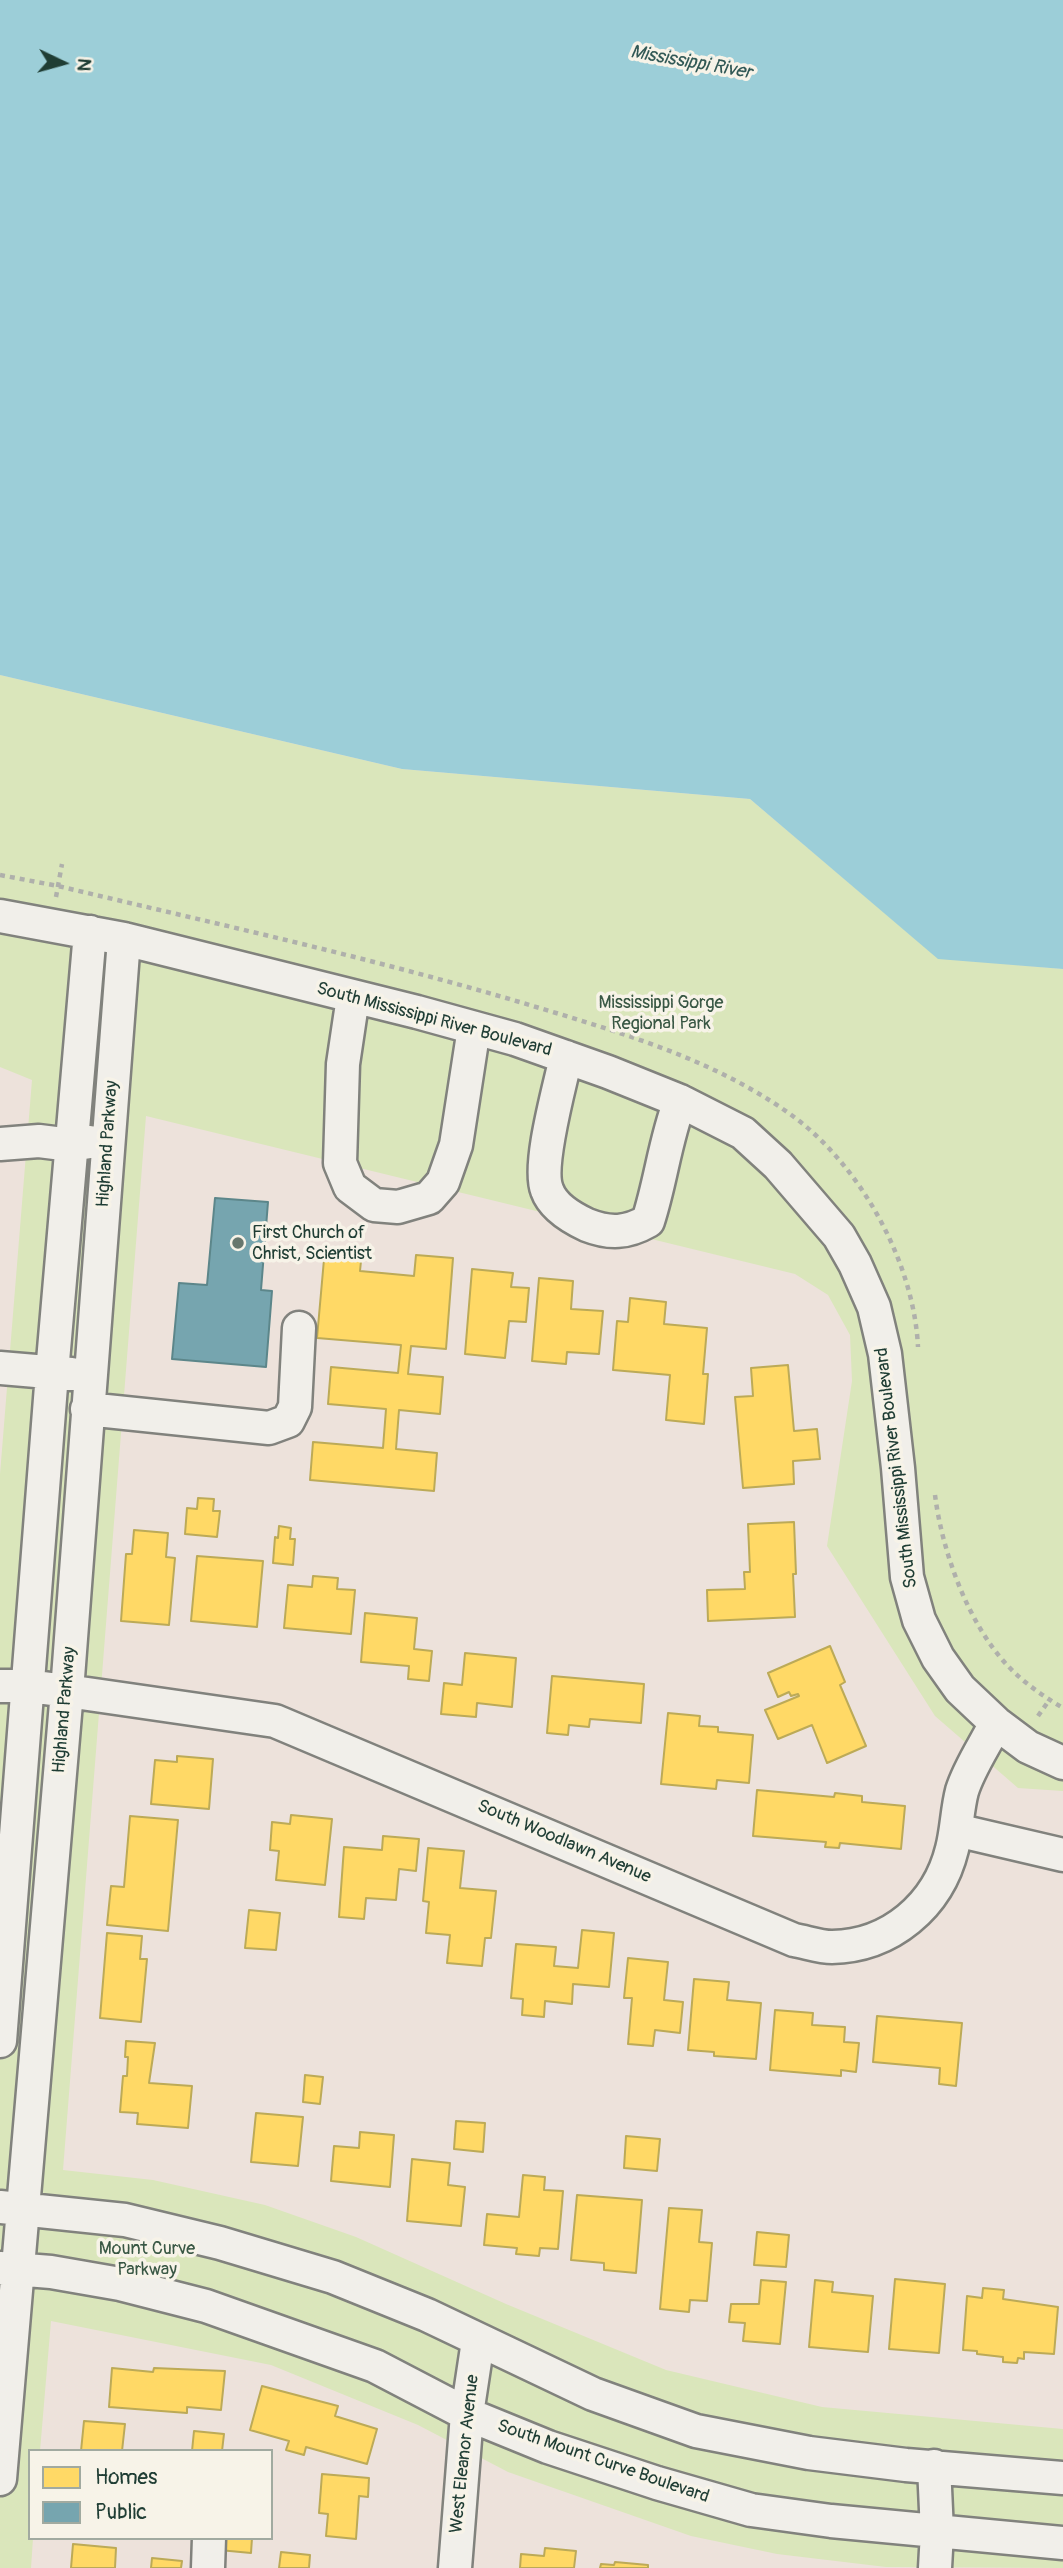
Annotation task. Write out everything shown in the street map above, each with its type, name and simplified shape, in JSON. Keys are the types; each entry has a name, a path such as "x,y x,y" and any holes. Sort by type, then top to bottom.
{"street":[{"name":"South Mississippi River Boulevard","path":"0,916 124,939 474,1028 566,1057 680,1101 743,1133 778,1165 839,1236 874,1307 885,1354 907,1577 919,1620 938,1658 960,1689 996,1723 1028,1747 1063,1763"},
{"name":"Highland Parkway","path":"0,2041 14,1686 52,1373 90,932"},
{"name":"Highland Parkway","path":"0,2480 11,2208 67,1691 124,939"},
{"path":"353,997 343,1064 340,1163 350,1187 374,1205 398,1207 429,1198 443,1182 456,1145 474,1028"},
{"path":"566,1057 543,1171 547,1191 560,1209 585,1224 610,1233 633,1230 648,1220 659,1187 670,1126 680,1101"},
{"path":"0,1144 39,1141 71,1144 108,1139"},
{"path":"87,1409 269,1428 288,1421 295,1407 299,1328"},
{"path":"0,1368 90,1376"},
{"name":"South Woodlawn Avenue","path":"14,1686 275,1721 794,1940 829,1947 875,1939 912,1917 928,1901 943,1876 952,1851 962,1790 996,1723"},
{"path":"956,1830 1063,1855"},
{"path":"11,2208 125,2220 220,2243 332,2277 427,2315 593,2394 696,2431 809,2453 1063,2478"},
{"name":"South Mount Curve Boulevard","path":"8,2268 51,2272 120,2284 206,2306 375,2366 467,2414 548,2447 751,2510 831,2521 1063,2543"},
{"name":"West Eleanor Avenue","path":"455,2568 467,2414 478,2341"},
{"path":"934,2466 937,2532 935,2568"},
{"path":"208,2568 209,2540"}],"path":[{"path":"0,875 58,886 62,864"},
{"path":"917,1317 919,1353"},
{"path":"934,1486 937,1514 957,1581 985,1636 1006,1664 1031,1687 1063,1708"}],"green space":[{"name":"Mississippi Gorge Regional Park","path":"0,675 402,769 750,799 938,958 1063,969 1063,1791 1018,1788 935,1716 827,1546 852,1381 850,1335 828,1295 795,1274 146,1116 63,2170 153,2180 265,2205 356,2237 506,2304 666,2370 822,2407 1063,2429 1063,2568 886,2567 777,2554 691,2536 508,2472 418,2425 271,2365 51,2321 40,2449 28,2449 28,2540 33,2540 31,2568 0,2568 0,1474 32,1080 0,1067"}],"water":[{"name":"Mississippi River","path":"0,0 1063,0 1063,969 938,959 750,799 402,769 0,675"}],"building: Homes":[{"path":"325,1248 362,1251 360,1271 414,1276 416,1255 453,1258 446,1349 411,1346 408,1374 443,1377 440,1414 399,1410 396,1449 437,1453 434,1491 310,1480 313,1442 383,1448 386,1409 328,1404 331,1367 398,1373 401,1345 317,1338"},
{"path":"472,1269 513,1273 511,1287 529,1288 526,1322 509,1321 505,1358 465,1354"},
{"path":"539,1278 573,1281 571,1309 603,1311 599,1354 567,1352 566,1364 532,1361"},
{"path":"630,1298 666,1302 664,1324 707,1328 703,1374 708,1374 704,1424 666,1420 670,1375 613,1370 617,1321 628,1322"},
{"path":"788,1365 794,1431 817,1429 820,1459 793,1461 794,1484 743,1488 735,1397 753,1396 751,1368"},
{"path":"198,1498 214,1499 213,1511 220,1511 217,1537 185,1534 187,1508 197,1509"},
{"path":"794,1522 795,1617 708,1621 707,1590 745,1589 744,1572 750,1572 748,1524"},
{"path":"279,1526 291,1528 290,1539 295,1539 293,1565 273,1563 275,1537 278,1538"},
{"path":"134,1530 168,1533 166,1557 175,1558 169,1625 121,1621 126,1554 132,1554"},
{"path":"197,1556 263,1561 257,1627 191,1621"},
{"path":"313,1576 338,1578 337,1589 355,1590 351,1634 284,1628 288,1585 312,1587"},
{"path":"365,1613 417,1618 414,1649 432,1651 429,1681 408,1679 409,1666 361,1662"},
{"path":"830,1646 845,1682 840,1685 866,1746 827,1763 812,1725 778,1739 765,1710 799,1696 791,1696 789,1692 778,1697 768,1673"},
{"path":"465,1653 516,1658 512,1707 477,1703 476,1717 441,1714 444,1683 462,1685"},
{"path":"552,1676 644,1684 641,1723 590,1719 589,1727 569,1725 568,1735 547,1733"},
{"path":"668,1713 700,1716 699,1726 718,1727 718,1732 753,1735 749,1783 717,1780 716,1789 661,1784"},
{"path":"177,1756 213,1759 209,1809 151,1804 155,1760 177,1762"},
{"path":"757,1790 834,1797 835,1793 862,1796 862,1802 905,1806 901,1849 840,1843 839,1848 825,1847 826,1842 753,1836"},
{"path":"291,1815 332,1819 325,1885 276,1880 279,1851 270,1850 272,1822 290,1824"},
{"path":"130,1816 178,1820 168,1931 107,1925 111,1886 124,1887"},
{"path":"383,1836 419,1839 416,1871 399,1869 396,1900 366,1898 364,1919 339,1917 344,1847 382,1850"},
{"path":"428,1848 464,1851 460,1888 496,1891 491,1938 485,1938 482,1966 447,1963 450,1935 426,1933 429,1902 423,1901"},
{"path":"249,1910 280,1913 276,1950 245,1948"},
{"path":"582,1930 614,1933 609,1987 573,1984 572,2004 545,2001 544,2017 522,2015 523,1999 511,1998 516,1944 556,1947 554,1966 578,1968"},
{"path":"107,1933 142,1936 140,1959 147,1959 141,2022 100,2018"},
{"path":"628,1958 668,1962 664,2000 683,2002 680,2033 655,2030 653,2046 628,2044 632,1998 624,1998"},
{"path":"694,1979 729,1982 727,2000 761,2003 756,2059 714,2056 714,2052 688,2050"},
{"path":"775,2010 813,2013 812,2025 845,2027 844,2042 859,2043 856,2072 841,2070 841,2076 770,2070"},
{"path":"877,2016 962,2023 956,2086 939,2084 940,2068 873,2062"},
{"path":"126,2041 155,2043 149,2083 192,2086 188,2128 137,2124 138,2113 120,2112 123,2076 127,2076"},
{"path":"305,2075 323,2077 320,2104 303,2102"},
{"path":"256,2113 303,2117 298,2166 251,2162"},
{"path":"456,2121 485,2123 483,2152 454,2149"},
{"path":"360,2132 394,2135 390,2187 331,2181 334,2146 359,2148"},
{"path":"626,2136 660,2139 657,2171 624,2168"},
{"path":"412,2159 450,2163 448,2185 465,2187 461,2226 407,2221"},
{"path":"523,2175 545,2177 544,2190 563,2191 558,2249 540,2248 539,2256 516,2254 517,2248 484,2245 487,2214 519,2217"},
{"path":"577,2195 642,2200 636,2273 604,2270 604,2263 571,2260"},
{"path":"669,2208 702,2210 699,2242 712,2243 707,2301 690,2300 689,2312 660,2309"},
{"path":"757,2232 789,2235 786,2267 754,2265"},
{"path":"895,2279 945,2284 939,2353 889,2349"},
{"path":"761,2280 786,2282 780,2344 743,2341 745,2323 729,2322 731,2304 759,2304"},
{"path":"815,2280 833,2282 832,2292 873,2296 868,2352 809,2347"},
{"path":"983,2288 1004,2290 1003,2299 1058,2307 1054,2354 1024,2352 1024,2359 1018,2358 1017,2363 1003,2362 1003,2357 963,2350 967,2296 982,2298"},
{"path":"112,2368 153,2372 154,2368 225,2371 221,2410 187,2407 187,2413 109,2407"},
{"path":"262,2386 338,2406 335,2416 377,2429 367,2464 306,2447 304,2455 286,2450 289,2441 250,2430"},
{"path":"84,2421 125,2424 122,2449 81,2449"},
{"path":"194,2431 224,2434 222,2449 192,2449"},
{"path":"322,2474 369,2478 368,2497 359,2496 356,2539 326,2536 328,2514 319,2513"},
{"path":"220,2540 252,2540 251,2553 219,2550"},
{"path":"73,2544 116,2548 115,2568 71,2568"},
{"path":"545,2548 576,2551 574,2568 520,2568 521,2554 544,2556"},
{"path":"281,2552 310,2555 309,2568 279,2568"},
{"path":"152,2558 182,2561 181,2568 151,2568"},
{"path":"615,2562 648,2565 648,2568 600,2568 601,2564 614,2565"}],"building: Public":[{"name":"First Church of Christ, Scientist","path":"215,1198 268,1202 261,1290 272,1291 266,1367 172,1359 179,1283 207,1285"}],"place":[{"name":"First Church of Christ, Scientist","path":"238,1243"}],"park label":[{"name":"Mount Curve Parkway","path":"147,2259"}]}
